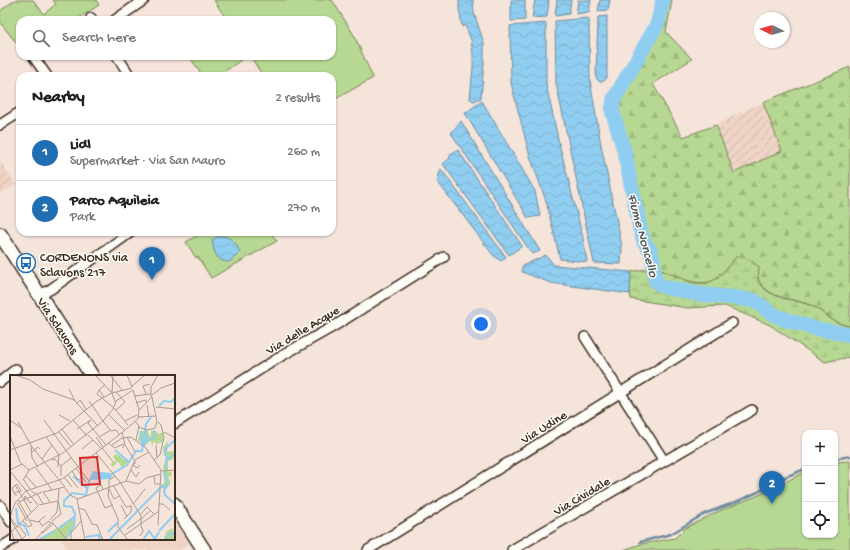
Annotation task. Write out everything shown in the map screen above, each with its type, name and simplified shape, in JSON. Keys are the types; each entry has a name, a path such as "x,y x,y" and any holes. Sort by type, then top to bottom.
{"street":[{"path":"121,16 144,0"},
{"path":"36,60 44,72"},
{"path":"120,60 127,72"},
{"path":"0,125 16,115"},
{"name":"Via Sclavons","path":"0,234 91,375"},
{"path":"40,295 51,289 124,236"},
{"name":"Via delle Acque","path":"175,423 444,258"},
{"name":"Via Udine","path":"368,550 732,323"},
{"path":"585,337 664,461"},
{"path":"0,382 16,369"},
{"name":"Via Cividale","path":"512,550 752,410"},
{"path":"0,505 10,520"},
{"path":"175,506 204,550"},
{"path":"0,548 12,540"}],"shaded area":[{"path":"763,102 782,151 734,173 716,125"},
{"path":"0,161 16,185 0,194"},
{"path":"175,523 189,544 179,550 68,550 62,540 175,540"}],"green space":[{"path":"15,0 33,0 44,14 56,4 53,0 96,0 99,5 82,16 16,16 16,43 0,22 0,11"},
{"path":"214,0 332,0 354,35 373,78 336,99 336,72 260,72 253,60 336,60 336,16 224,16"},
{"path":"663,0 672,0 666,32 692,59 653,84 683,137 716,125 734,173 782,151 763,102 850,67 850,326 834,321 809,305 772,294 759,281 750,260 737,256 719,277 704,283 687,280 654,267 652,257 642,235 638,221 624,152 616,126 613,106 614,99 658,22"},
{"path":"192,60 241,60 224,72 200,72"},
{"path":"196,236 273,236 277,241 211,278 198,257 196,258 186,242"},
{"path":"737,256 750,260 759,267 758,282 774,295 812,306 834,321 850,326 850,357 825,362 770,325 725,306 688,308 631,299 631,272 654,267 693,283 707,283 718,278"},
{"path":"850,461 850,550 623,550 641,544 675,538 685,528 717,512 759,495 802,474 802,538 838,538 838,462"}],"water":[{"path":"459,0 473,0 474,13 484,43 481,98 474,101 470,99 473,67 471,40 465,25 462,27"},
{"path":"511,0 525,0 525,20 511,21"},
{"path":"535,0 549,0 547,17 532,18"},
{"path":"557,0 571,0 569,14 555,16"},
{"path":"578,0 591,0 589,12 576,14"},
{"path":"600,0 610,0 608,10 598,11"},
{"path":"607,16 607,78 600,82 596,78 598,17"},
{"path":"587,18 589,20 590,80 601,145 622,246 621,264 594,263 556,83 555,21"},
{"path":"546,23 546,84 583,238 587,262 560,259 546,201 529,153 511,83 510,26"},
{"path":"482,101 535,191 540,216 528,218 465,113"},
{"path":"461,121 540,251 532,254 451,133"},
{"path":"458,150 522,246 509,255 443,164 450,158 450,154"},
{"path":"441,169 506,257 501,261 493,255 437,181"},
{"path":"219,236 230,238 239,249 240,253 229,262 225,262 216,256 212,240"},
{"path":"546,255 554,265 631,272 630,294 551,283 522,272 522,266"}],"waterway":[{"name":"Fiume Noncello","path":"663,0 658,22 614,99 612,110 624,150 640,228 644,242 650,250 653,259 656,282 664,287 697,294 755,301 774,315 787,320 813,328 850,335"},
{"path":"838,458 850,456"},
{"path":"640,542 671,534 704,514 736,502 758,492 778,480 802,470"}],"place":[{"name":"CORDENONS via Sclavons 217","path":"26,263"},
{"name":"Lidl","path":"152,280"},
{"name":"Parco Aquileia","path":"772,504"}]}
